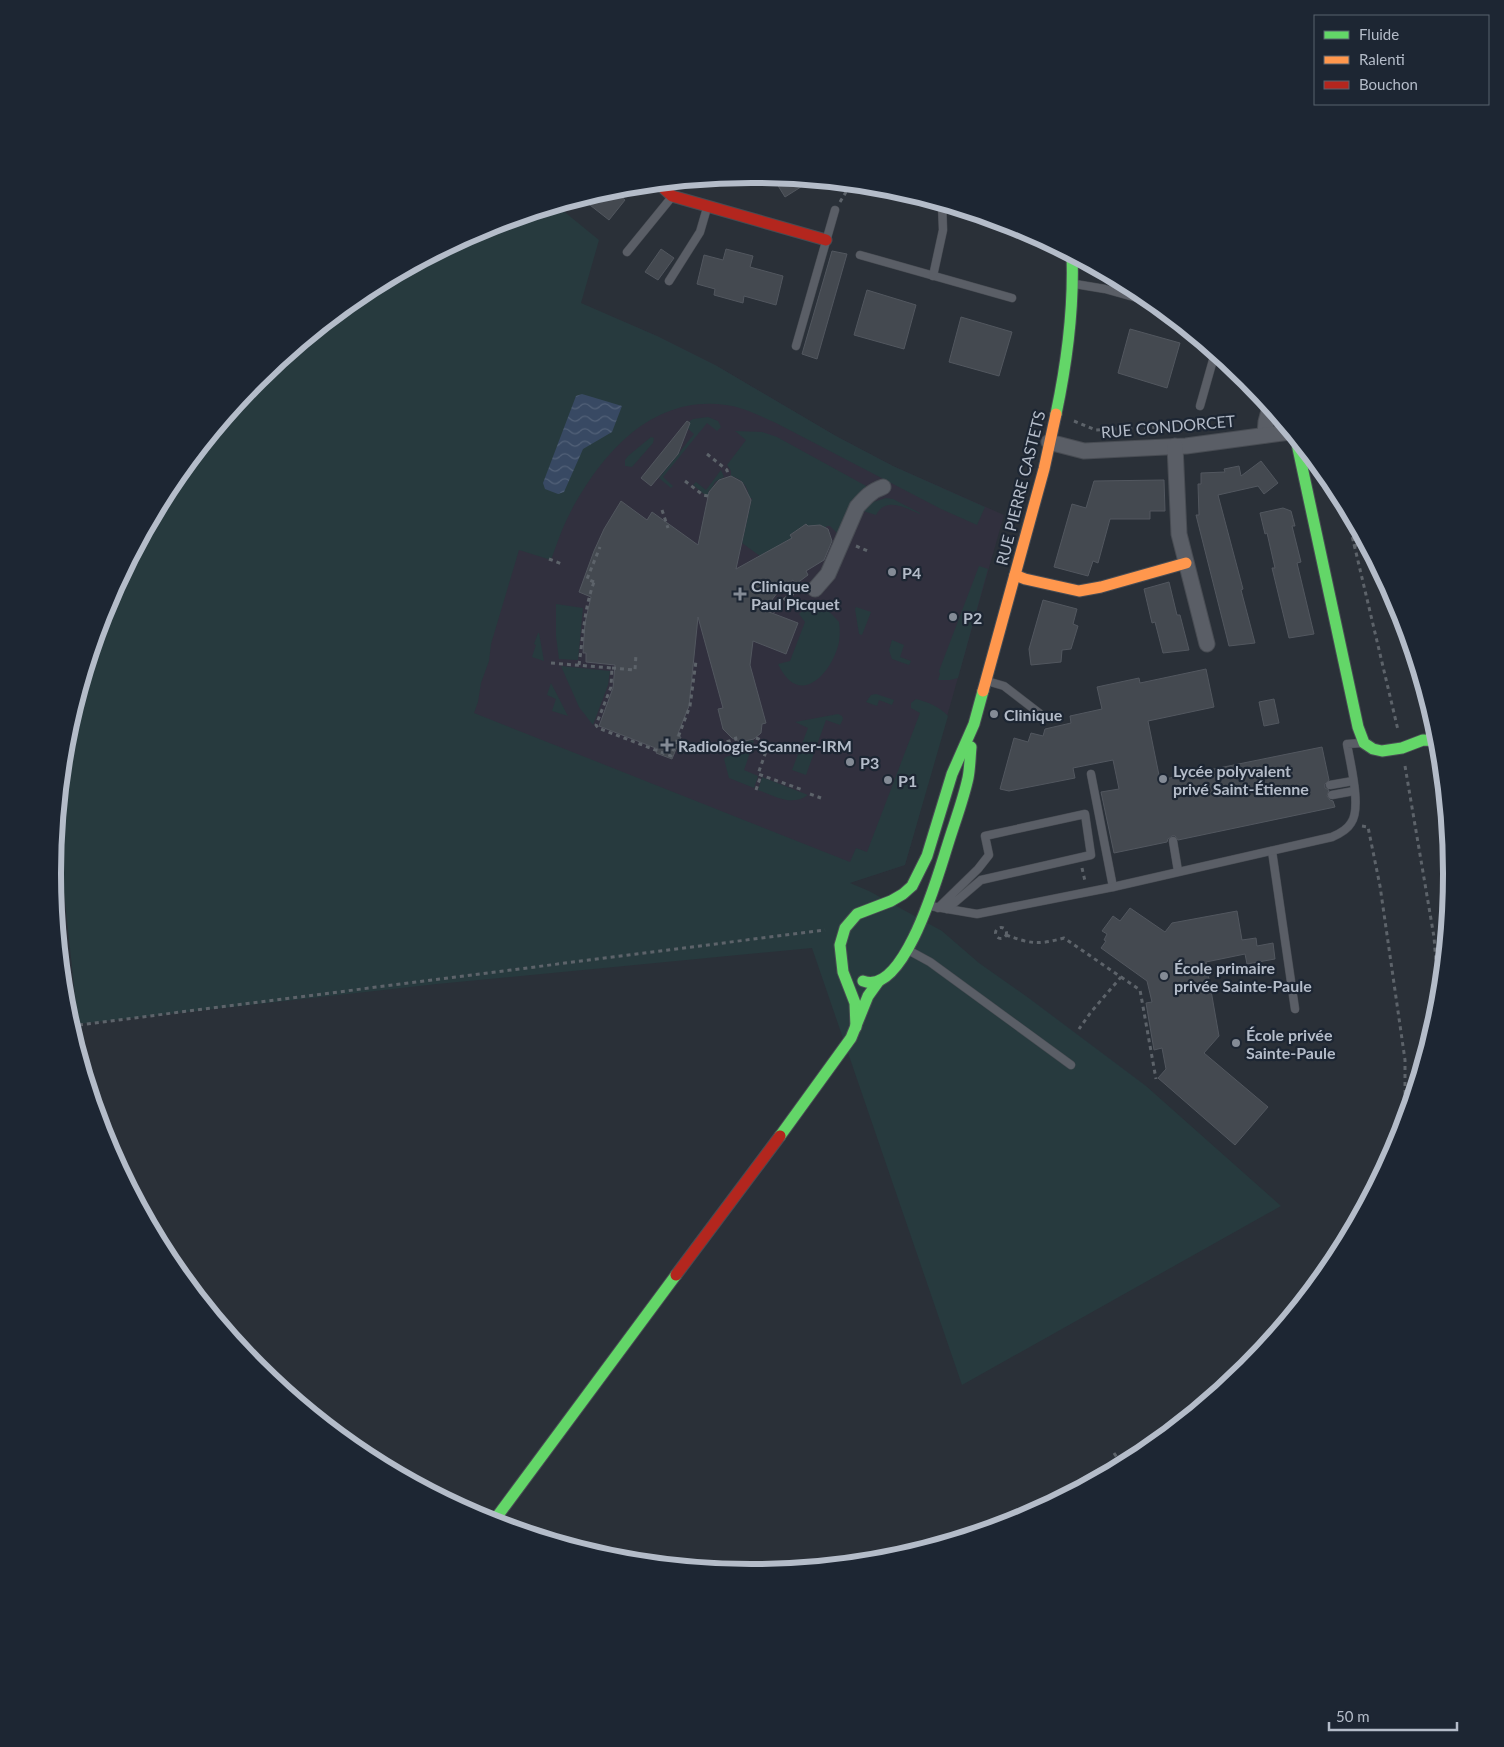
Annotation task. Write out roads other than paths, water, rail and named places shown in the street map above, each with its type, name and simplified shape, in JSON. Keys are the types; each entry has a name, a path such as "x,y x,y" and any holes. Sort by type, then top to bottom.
{"street":[{"path":"664,189 672,196 826,240"},
{"name":"RUE PIERRE CASTETS","path":"498,1516 840,1055 856,1027 868,996 878,982 891,971 906,950 932,906 968,782 974,724 1015,575 1063,382 1073,284 1072,262"},
{"path":"1264,435 1268,415"},
{"name":"RUE CONDORCET","path":"1049,442 1084,451 1174,439 1283,433"},
{"path":"1174,439 1179,534 1207,644"},
{"path":"1299,451 1358,728 1364,743 1373,749 1382,751 1402,748 1423,740 1429,741"},
{"path":"809,590 828,574 858,508 865,498 883,487"},
{"path":"1015,575 1079,591 1101,587 1186,563"},
{"name":"RUE PIERRE CASTETS","path":"891,900 903,894 912,886 927,856 952,774 974,724"},
{"path":"856,1027 855,1003 843,972 840,945 845,928 856,914 891,900 922,903 932,906"},
{"path":"873,906 853,938 851,956 854,971 860,979 866,983 878,982"}],"lane":[{"path":"627,252 672,196"},
{"path":"669,281 700,232 708,206"},
{"path":"933,276 943,230 942,209"},
{"path":"796,346 835,210"},
{"path":"860,255 1012,298"},
{"path":"1073,284 1131,296"},
{"path":"1117,292 1118,288"},
{"path":"1200,406 1213,360"},
{"path":"985,681 1004,686 1044,716"},
{"path":"932,906 977,914 1087,892 1332,837 1352,823 1355,815 1353,781 1347,744 1364,743"},
{"path":"1091,774 1113,886"},
{"path":"1330,785 1353,781"},
{"path":"1332,795 1354,791"},
{"path":"932,906 978,869 989,855 984,836 1085,814 1092,855 981,880 947,909"},
{"path":"1172,841 1178,871"},
{"path":"1272,851 1295,1010"},
{"path":"906,950 930,962 1071,1065"}],"water":[{"path":"582,394 622,406 612,432 583,449 564,492 558,494 545,489 543,483 576,396"}],"place":[{"name":"P4","path":"892,572"},
{"name":"Clinique Paul Picquet","path":"740,594"},
{"name":"P2","path":"953,617"},
{"name":"Clinique","path":"994,714"},
{"name":"Radiologie-Scanner-IRM","path":"667,745"},
{"name":"P3","path":"850,762"},
{"name":"Lycée polyvalent privé Saint-Étienne","path":"1163,779"},
{"name":"P1","path":"888,780"},
{"name":"École primaire privée Sainte-Paule","path":"1164,976"},
{"name":"École privée Sainte-Paule","path":"1236,1043"}]}
